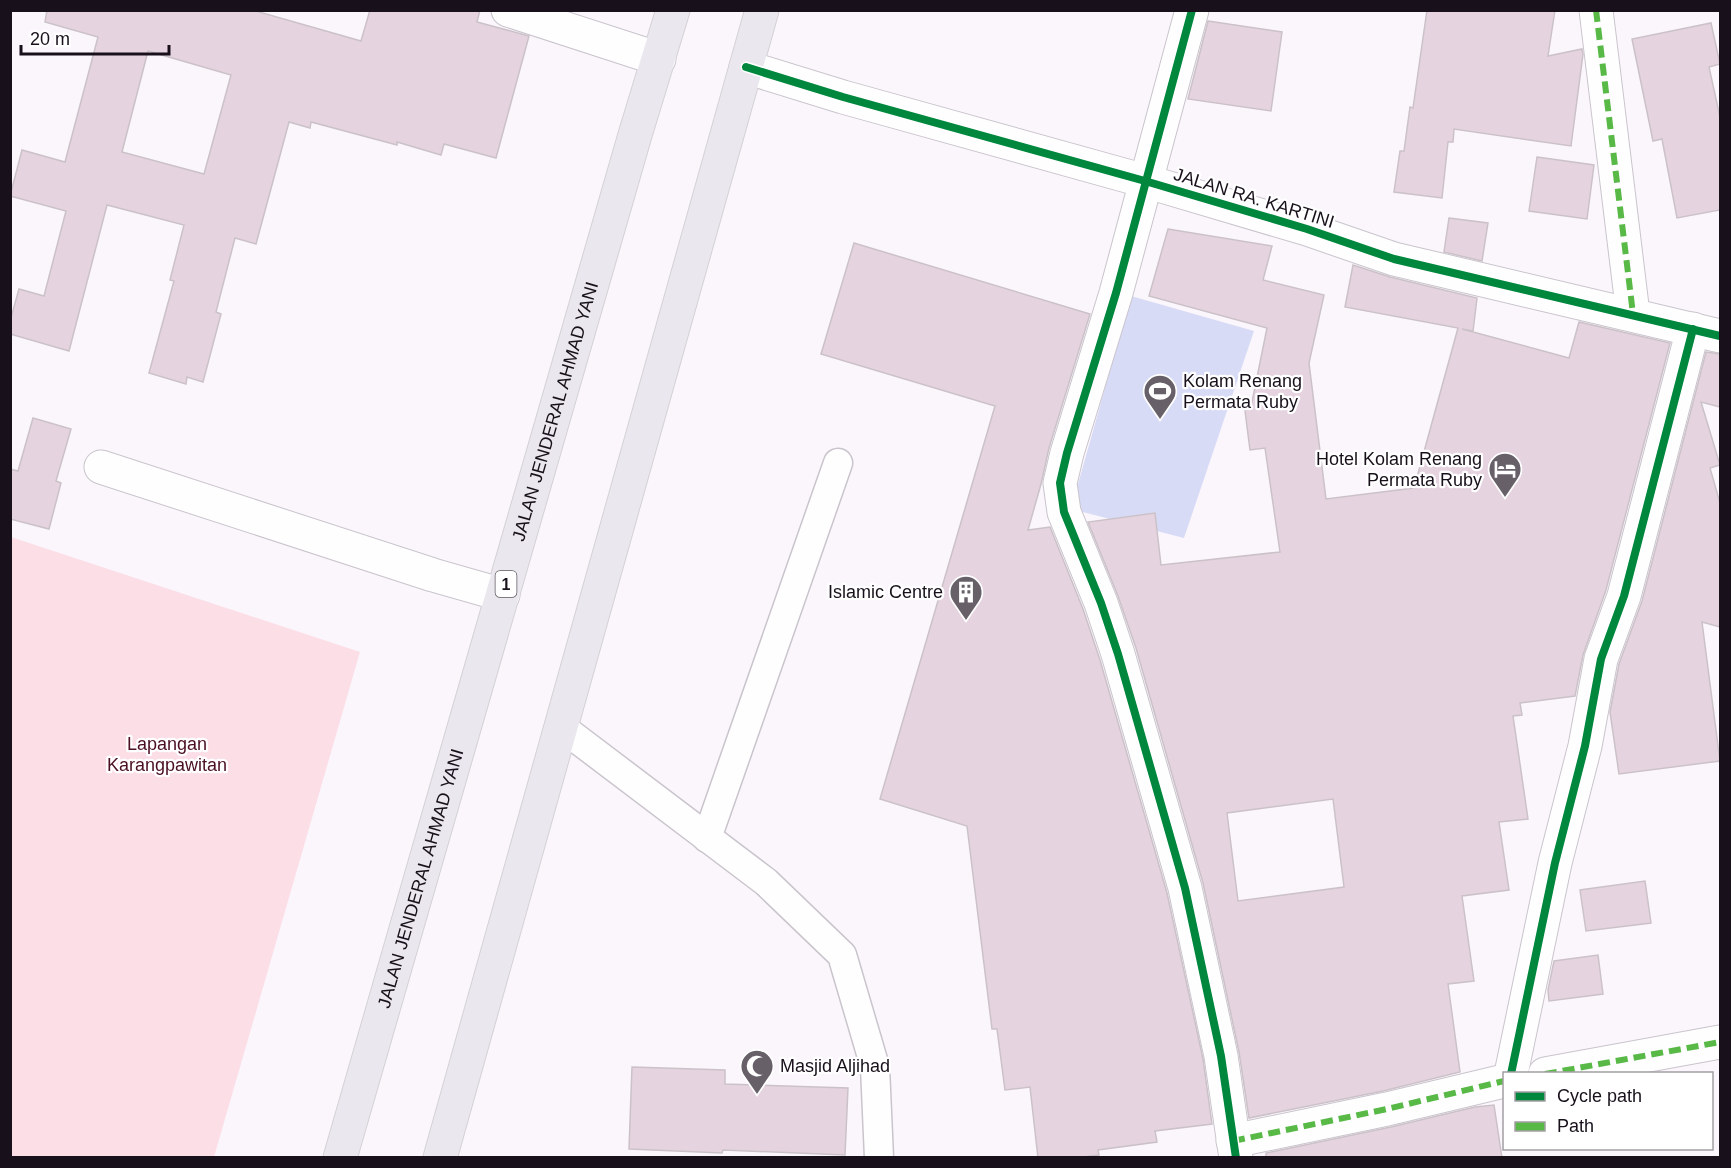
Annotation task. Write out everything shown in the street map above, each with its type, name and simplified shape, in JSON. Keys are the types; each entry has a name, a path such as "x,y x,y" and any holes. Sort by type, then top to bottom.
{"main road":[{"name":"JALAN JENDERAL AHMAD YANI","path":"340,1158 634,135 673,10"},
{"path":"440,1158 762,10"}],"street":[{"path":"508,10 659,60"},
{"path":"1192,10 1116,293 1060,483 1064,512 1101,603 1118,654 1185,888 1221,1056 1235,1149 1503,1081"},
{"path":"1596,10 1633,314"},
{"name":"JALAN RA. KARTINI","path":"746,67 843,97 1145,181 1394,258 1707,333"},
{"path":"1511,1072 1555,863 1585,746 1601,659 1624,596 1707,333"},
{"path":"101,467 503,595"},
{"path":"1556,1072 1720,1042"}],"lane":[{"path":"707,838 838,463"},
{"path":"560,726 766,882 842,955 874,1067 879,1158"}],"green space":[{"name":"Lapangan Karangpawitan","path":"11,537 360,652 214,1157 11,1157"}],"water":[{"name":"Kolam Renang Permata Ruby","path":"1131,296 1254,331 1184,538 1071,509"}],"building":[{"path":"47,10 252,10 361,41 370,10 480,10 477,22 529,36 496,158 444,144 441,155 311,122 310,128 289,122 256,244 235,238 216,312 221,314 203,382 187,377 186,384 149,373 174,281 170,280 184,225 107,205 69,351 10,334 10,321 19,289 44,296 66,211 10,196 22,150 65,162 98,37 45,22","holes":["148,51 231,75 204,174 122,152"]},
{"path":"1427,10 1555,10 1548,56 1582,49 1583,54 1571,146 1454,129 1453,142 1448,142 1442,198 1394,192 1400,151 1404,151 1410,107 1413,108"},
{"path":"1208,21 1282,32 1271,111 1188,99"},
{"path":"1711,23 1720,64 1709,67 1720,117 1720,210 1677,218 1662,139 1653,141 1632,39"},
{"path":"1537,157 1594,165 1587,219 1529,211"},
{"path":"1449,218 1488,223 1482,261 1444,252"},
{"path":"1168,229 1272,246 1263,280 1324,295 1309,363 1326,499 1414,488 1458,328 1345,307 1353,265 1390,277 1477,298 1473,331 1462,329 1569,358 1579,322 1670,343 1606,590 1583,655 1575,696 1520,703 1522,715 1513,716 1528,819 1499,822 1509,890 1462,896 1474,981 1448,984 1460,1072 1383,1091 1249,1118 1239,1052 1203,883 1136,648 1088,522 1155,513 1161,565 1280,552 1265,448 1250,450 1244,403 1252,402 1267,328 1149,296","holes":["1333,799 1344,887 1238,901 1227,813"]},
{"path":"854,243 1090,314 1049,448 1028,530 1050,527 1083,609 1100,660 1167,893 1203,1059 1212,1124 1155,1131 1157,1142 1098,1150 1099,1155 1075,1158 1038,1158 1030,1087 1005,1090 997,1029 992,1029 967,826 880,799 995,406 821,354"},
{"path":"1706,352 1720,354 1720,407 1701,402 1720,465 1710,468 1720,503 1720,627 1702,622 1720,761 1619,774 1610,712 1619,664 1642,601"},
{"path":"33,418 71,429 56,481 61,483 49,529 10,519 10,469 18,471"},
{"path":"1645,881 1651,923 1586,931 1580,890"},
{"path":"1598,955 1603,994 1549,1001 1548,990 1554,961"},
{"path":"632,1067 725,1070 725,1084 848,1088 845,1155 629,1149"},
{"path":"1494,1105 1502,1158 1266,1158 1266,1153 1475,1107"}],"marked path":[{"path":"1596,10 1633,314"},
{"path":"1556,1072 1720,1042"},
{"path":"1233,1141 1387,1109 1503,1081"}],"cycle path":[{"path":"1192,10 1116,293 1060,483 1064,512 1101,603 1118,654 1185,888 1221,1056 1236,1158"},
{"path":"746,67 843,97 1145,181 1307,229 1394,259 1720,336"},
{"path":"1511,1072 1555,863 1585,746 1601,659 1624,596 1693,329"}],"place":[{"name":"Kolam Renang Permata Ruby","path":"1160,420"},
{"name":"Hotel Kolam Renang Permata Ruby","path":"1505,498"},
{"name":"Islamic Centre","path":"966,621"},
{"name":"Masjid Aljihad","path":"757,1095"}]}
